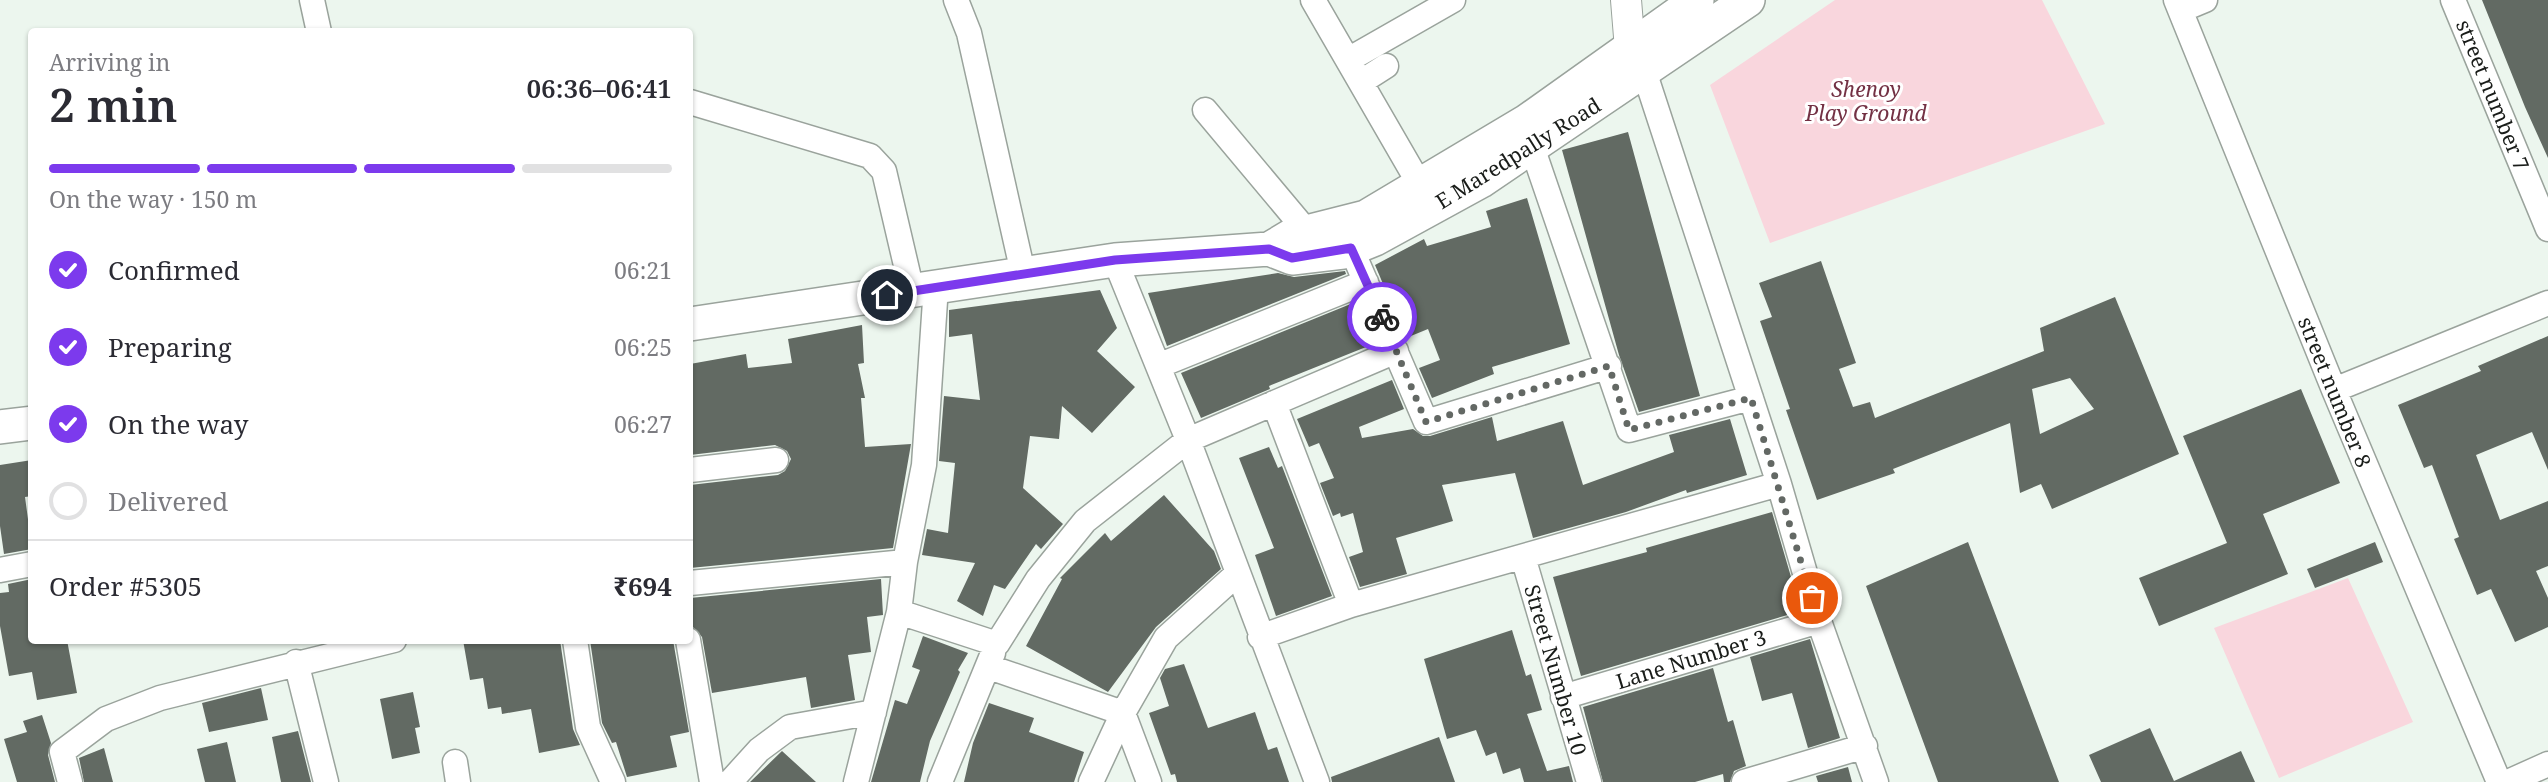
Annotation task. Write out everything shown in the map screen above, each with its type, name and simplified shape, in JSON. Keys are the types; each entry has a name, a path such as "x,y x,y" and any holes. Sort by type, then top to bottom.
{"main road":[{"name":"E Maredpally Road","path":"693,324 1115,260 1269,249 1292,258 1351,248 1375,239 1470,187 1532,147 1637,60 1696,0"},
{"name":"E Maredpally Road","path":"1269,249 1291,236 1366,217 1527,121 1748,0"},
{"path":"0,427 28,424"}],"street":[{"path":"312,0 317,28"},
{"path":"956,0 970,33 1023,273"},
{"path":"1313,0 1367,67 1420,185"},
{"path":"1367,67 1453,0"},
{"path":"1626,0 1637,60 1779,484 1819,621 1876,782"},
{"path":"2178,5 2205,0"},
{"name":"street number 7","path":"2454,0 2548,229"},
{"name":"street number 8","path":"2178,5 2334,390 2499,782"},
{"path":"693,103 870,156 879,163 924,289 925,465 905,562 899,612 856,782"},
{"path":"1205,110 1308,233"},
{"path":"1532,147 1629,430 1751,398"},
{"path":"1351,248 1426,422 1609,366"},
{"path":"1115,260 1188,439 1260,637 1317,782"},
{"path":"1158,366 1366,282"},
{"path":"2334,390 2548,303"},
{"path":"940,782 993,655 1038,579 1085,521 1188,439 1396,351"},
{"path":"1274,403 1351,605"},
{"path":"693,470 776,460"},
{"path":"1260,637 1351,605 1779,484"},
{"name":"Street Number 10","path":"1523,557 1589,782"},
{"path":"693,583 905,562"},
{"path":"0,570 28,565"},
{"path":"1091,782 1123,713 1166,638 1237,574"},
{"path":"899,612 1123,713 1149,782"},
{"name":"Lane Number 3","path":"1563,697 1819,621"},
{"path":"70,782 62,752 106,719 160,698 376,644"},
{"path":"576,644 588,727 613,782"},
{"path":"689,644 712,782"},
{"path":"296,662 326,782"},
{"path":"730,782 759,750 790,727 874,712"},
{"path":"1744,782 1865,746"},
{"path":"2508,782 2548,764"}],"green space":[{"name":"Shenoy Play Ground","path":"1835,0 2042,0 2105,124 1770,243 1710,85"},
{"path":"2348,578 2413,722 2279,778 2214,628"}],"building":[{"path":"2482,0 2548,0 2548,158 2525,107"},
{"path":"1628,132 1700,396 1639,412 1619,355 1562,150"},
{"path":"1527,198 1570,344 1492,367 1494,374 1432,398 1419,368 1440,360 1428,329 1406,338 1375,265 1424,239 1427,246 1491,227 1486,211"},
{"path":"1821,261 1856,363 1839,369 1853,407 1870,402 1875,418 2044,351 2040,328 2115,297 2179,454 2052,509 2041,484 2020,493 2010,423 1893,469 1895,473 1817,500 1786,410 1790,409 1760,321 1772,317 1759,283","holes":["2070,378 2094,409 2040,434 2032,389"]},
{"path":"1345,271 1346,274 1167,346 1148,293 1278,273 1294,277"},
{"path":"1100,290 1117,328 1097,351 1135,387 1092,433 1062,406 1059,439 1030,436 1023,488 1063,524 1041,549 1036,544 1005,589 994,585 983,616 957,601 975,563 922,555 927,529 948,533 955,463 939,461 944,396 980,400 972,334 949,337 949,310"},
{"path":"1358,301 1376,343 1269,386 1270,389 1201,418 1181,373"},
{"path":"862,325 864,363 858,364 865,398 861,398 865,447 911,444 893,548 693,568 693,485 778,475 785,471 791,459 787,451 775,445 693,455 693,363 746,354 748,368 792,363 788,339"},
{"path":"2548,336 2548,470 2532,432 2476,455 2500,520 2548,501 2548,566 2536,571 2548,598 2548,627 2515,642 2491,589 2477,595 2454,539 2459,537 2432,465 2424,468 2398,405 2481,371 2478,366"},
{"path":"1392,380 1404,409 1359,427 1362,438 1413,429 1423,436 1430,436 1492,417 1497,441 1563,421 1583,485 1674,452 1669,435 1730,419 1747,475 1687,493 1686,490 1626,512 1533,538 1515,473 1442,485 1453,521 1396,538 1407,574 1360,587 1349,557 1363,552 1353,513 1341,517 1340,513 1333,516 1320,483 1334,478 1319,443 1309,447 1297,419"},
{"path":"2301,389 2340,483 2263,514 2288,574 2159,626 2139,578 2227,543 2183,436"},
{"path":"1269,447 1278,468 1282,466 1332,596 1276,616 1255,555 1274,548 1239,458"},
{"path":"28,461 28,497 25,497 28,550 4,554 0,526 0,465"},
{"path":"1164,495 1214,551 1221,569 1156,627 1108,692 1026,646 1062,579 1060,578 1105,533 1111,541"},
{"path":"1772,512 1801,611 1581,676 1553,577 1647,552 1646,548"},
{"path":"1968,542 2059,782 1938,782 1866,586"},
{"path":"2375,542 2383,562 2315,588 2307,569"},
{"path":"881,579 883,615 867,617 871,652 848,655 855,700 811,708 806,677 712,693 702,637 693,627 693,598"},
{"path":"28,580 28,644 68,644 77,693 37,700 32,672 9,676 0,626 0,593 9,592 8,584"},
{"path":"1512,630 1526,676 1531,674 1542,710 1527,714 1547,771 1569,766 1573,782 1524,782 1520,768 1503,774 1496,752 1486,756 1476,730 1447,739 1424,659"},
{"path":"923,636 968,653 958,670 960,672 930,741 920,782 871,782 895,700 907,704 920,670 912,667"},
{"path":"1810,639 1840,738 1808,748 1792,693 1762,701 1750,657"},
{"path":"464,644 561,644 573,729 580,745 539,753 531,709 502,714 501,707 488,709 483,678 470,680"},
{"path":"591,644 674,644 689,732 670,736 677,767 627,777 616,742 612,743 602,723"},
{"path":"1184,664 1208,728 1255,712 1268,750 1277,747 1289,782 1177,782 1175,774 1171,775 1149,713 1169,706 1160,678 1165,669"},
{"path":"1713,668 1728,722 1733,720 1746,766 1734,771 1730,782 1724,782 1723,774 1695,782 1603,782 1583,707"},
{"path":"261,688 268,720 209,732 202,703"},
{"path":"413,692 420,727 415,728 420,753 392,759 380,699"},
{"path":"989,703 1034,718 1029,732 1084,752 1074,782 964,782 973,743"},
{"path":"42,715 51,743 48,755 55,782 17,782 4,739 27,732 23,721"},
{"path":"2150,728 2174,781 2241,751 2255,782 2101,782 2089,755"},
{"path":"298,731 311,782 281,782 272,737"},
{"path":"1439,737 1455,782 1332,782 1331,777"},
{"path":"227,742 236,782 205,782 197,749"},
{"path":"104,748 113,782 84,782 79,758"},
{"path":"782,751 816,782 750,782"},
{"path":"1848,767 1852,782 1818,782 1816,776"}],"way so far":[{"path":"1382,317 1426,422 1609,366 1629,430 1751,398 1812,598"}],"route":[{"path":"887,295 1115,260 1269,249 1292,258 1351,248 1382,317"}]}
